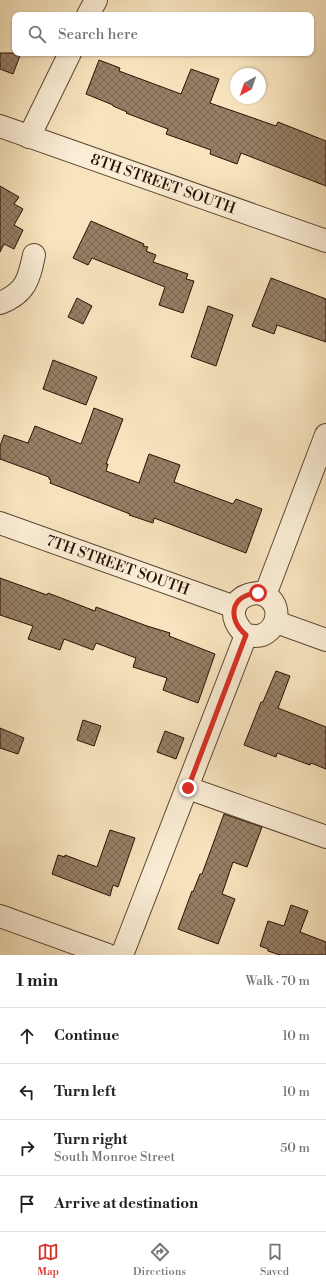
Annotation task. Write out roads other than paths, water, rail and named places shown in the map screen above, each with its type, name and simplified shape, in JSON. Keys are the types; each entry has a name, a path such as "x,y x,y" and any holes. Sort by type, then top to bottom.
{"street":[{"path":"90,12 96,0"},
{"path":"29,136 69,56"},
{"name":"8TH STREET SOUTH","path":"0,126 326,241"},
{"path":"0,303 19,291 29,278 34,255"},
{"path":"265,595 326,435"},
{"name":"7TH STREET SOUTH","path":"0,523 235,607"},
{"path":"258,593 265,595 274,604 276,609 276,622 267,633 260,636 246,635 237,626 234,620 235,607 238,601 244,596 258,593"},
{"path":"276,622 326,640"},
{"path":"122,955 188,788 246,635"},
{"path":"188,788 326,837"},
{"path":"0,916 108,955"}]}
